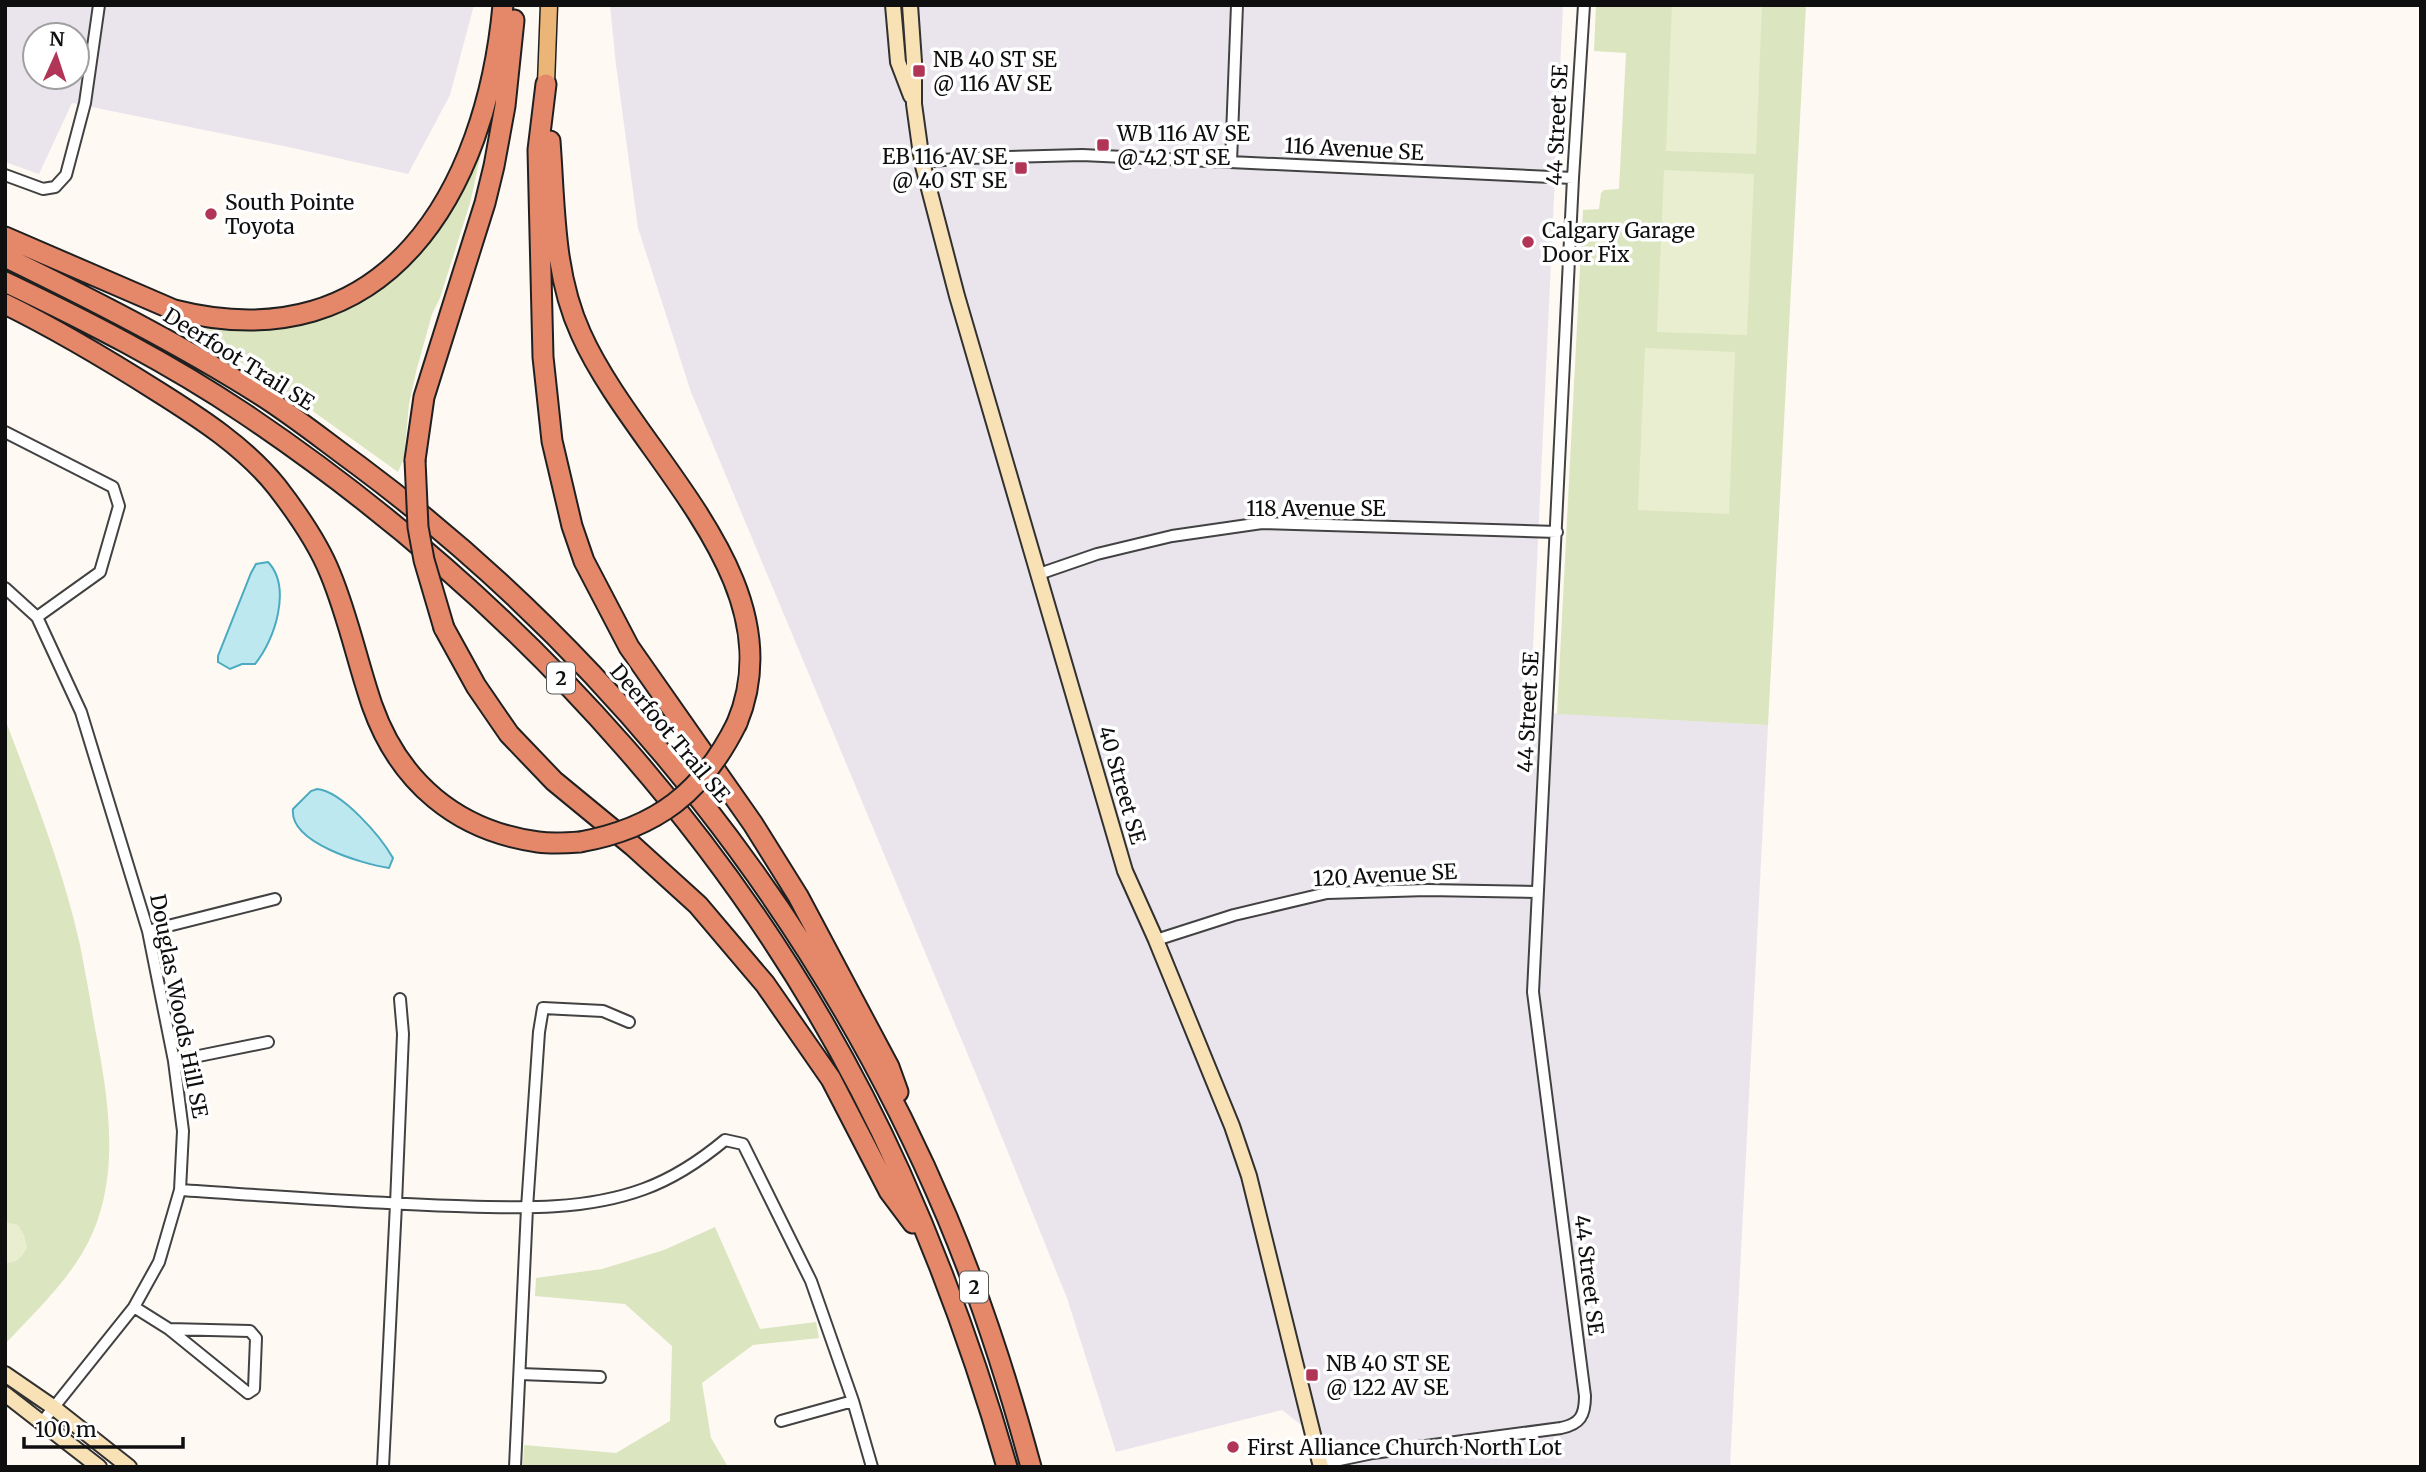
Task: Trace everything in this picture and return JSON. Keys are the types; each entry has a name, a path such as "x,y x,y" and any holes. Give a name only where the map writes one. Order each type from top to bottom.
{"highway":[{"path":"5,237 174,310 194,315 239,320 281,319 342,302 393,268 423,236 452,191 488,91 503,5"},
{"path":"515,5 505,106 498,145 485,203 424,397 415,460 418,527 424,560 444,628 476,686 509,734 554,781 633,846 698,905 765,984 831,1079 889,1191 933,1250"},
{"path":"5,304 83,345 183,407 241,451 275,485 311,538 329,571 380,725 399,760 440,803 457,816 490,832 541,843 580,842 625,831 678,801 692,790 715,763 743,709 747,686 748,628 733,577 713,536 606,381 581,335 568,303 558,262 546,84"},
{"path":"546,84 538,150 543,358 552,441 572,526 584,561 629,647 752,824 798,896 889,1067 925,1168"},
{"name":"Deerfoot Trail SE","path":"5,257 79,293 262,396 432,523 528,610 626,711 730,840 803,946 875,1069 925,1168 976,1292 1015,1408 1031,1467"},
{"name":"Deerfoot Trail SE","path":"5,282 149,356 242,412 369,503 441,563 549,664 678,810 785,961 820,1018 866,1104 899,1170 933,1250 976,1364 1007,1467"},
{"path":"1015,1408 1037,1467"}],"main road":[{"path":"546,84 549,5"}],"street":[{"path":"5,175 43,190 55,187 66,175 85,103 99,5"},
{"name":"40 Street SE","path":"893,5 898,62 914,104"},
{"name":"40 Street SE","path":"909,5 914,62 914,104 922,162 957,296 1125,871 1156,940 1249,1176 1320,1466"},
{"path":"1231,162 1237,5"},
{"name":"44 Street SE","path":"1320,1466 1373,1453 1561,1428 1573,1425 1582,1418 1585,1410 1533,992 1584,5"},
{"name":"116 Avenue SE","path":"922,162 1082,155 1573,178"},
{"path":"5,432 113,487 119,506 100,572 37,617"},
{"name":"118 Avenue SE","path":"1039,574 1097,554 1172,536 1262,523 1557,532"},
{"name":"Douglas Woods Hill SE","path":"5,588 37,617 81,712 148,931 174,1061 183,1131 180,1190 159,1262 134,1307 42,1422"},
{"name":"120 Avenue SE","path":"1156,940 1234,915 1327,893 1426,890 1537,892"},
{"path":"148,931 275,899"},
{"path":"383,1467 403,1034 401,999"},
{"path":"515,1467 527,1208 543,1008 603,1011 629,1022"},
{"path":"174,1061 268,1042"},
{"path":"180,1190 396,1204 527,1208 575,1206 645,1189 698,1163 726,1140 743,1144 811,1281 853,1401 872,1467"},
{"path":"134,1307 169,1329 248,1393 254,1389 257,1338 250,1331 169,1329"},
{"path":"5,1374 53,1407 129,1467"},
{"path":"520,1374 600,1377"},
{"path":"5,1394 99,1467"},
{"path":"781,1421 853,1401"}],"shaded area":[{"path":"5,5 474,5 450,95 408,174 72,103 39,174 5,162"},
{"path":"610,5 1563,5 1530,712 1768,725 1730,1467 1355,1467 1282,1410 1116,1452 1067,1298 691,392 638,228"}],"green space":[{"path":"1596,5 1806,5 1768,725 1557,714 1583,210 1599,209 1601,193 1604,190 1619,189 1626,53 1594,51"},
{"path":"1672,5 1762,5 1756,154 1666,151"},
{"path":"485,136 470,203 440,298 432,314 416,372 409,404 404,458 398,472 265,377 168,319 169,315 224,327 273,327 293,324 363,296"},
{"path":"1664,170 1754,174 1747,335 1657,332"},
{"path":"1645,348 1735,352 1729,514 1638,510"},
{"path":"5,719 56,859 80,945 107,1101 109,1155 102,1207 85,1248 54,1292 5,1344"},
{"path":"5,1222 18,1225 27,1248 18,1259 5,1263"},
{"path":"715,1227 760,1329 816,1322 819,1338 753,1345 702,1383 711,1438 728,1467 523,1467 524,1445 616,1453 670,1421 672,1346 625,1304 535,1296 536,1278 602,1269 664,1250"}],"water":[{"path":"268,562 279,585 280,599 274,628 255,664 242,664 230,669 218,662 218,656 251,573 256,564"},
{"path":"317,789 338,798 360,816 393,858 389,868 346,857 315,842 303,832 295,821 293,809 311,791"}],"place":[{"name":"NB 40 ST SE @ 116 AV SE","path":"919,71"},
{"name":"WB 116 AV SE @ 42 ST SE","path":"1103,145"},
{"name":"EB 116 AV SE @ 40 ST SE","path":"1021,168"},
{"name":"South Pointe Toyota","path":"211,214"},
{"name":"Calgary Garage Door Fix","path":"1528,242"},
{"name":"NB 40 ST SE @ 122 AV SE","path":"1312,1375"},
{"name":"First Alliance Church North Lot","path":"1233,1447"}]}
